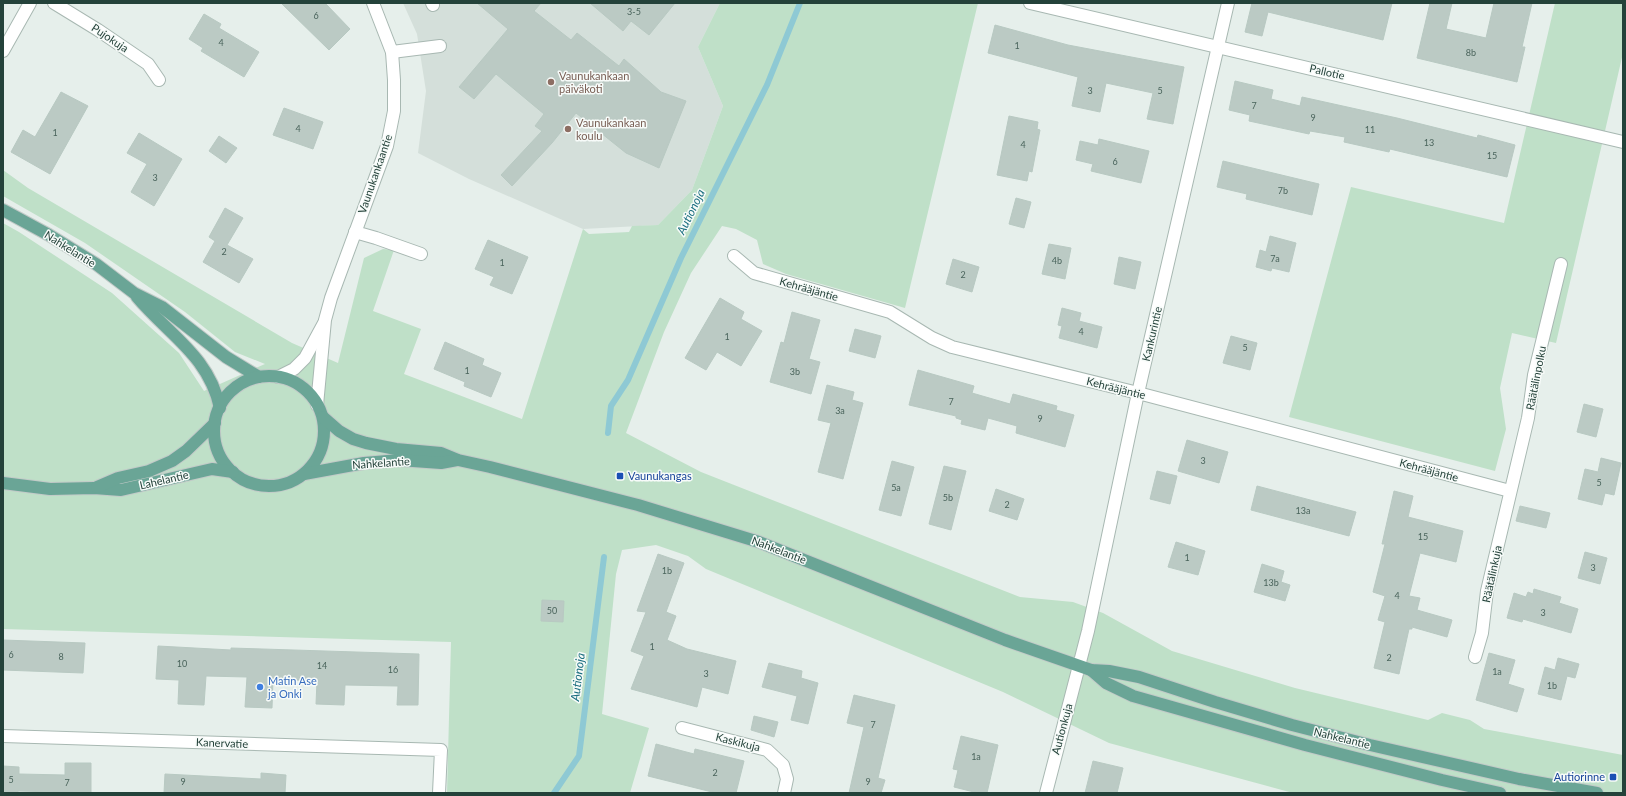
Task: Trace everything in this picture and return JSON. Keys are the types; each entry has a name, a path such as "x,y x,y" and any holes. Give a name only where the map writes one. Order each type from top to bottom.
{"main road":[{"name":"Nahkelantie","path":"3,210 49,235 96,264 134,293 162,307 226,357 259,377"},
{"name":"Nahkelantie","path":"134,293 152,315 193,354 205,369 217,395 220,408"},
{"path":"259,377 278,377 296,384 305,390 317,405 323,417 323,444 315,463 304,474 295,480 279,485 263,486 247,481 233,472 220,455 215,434 215,423 220,408 232,391 259,377"},
{"name":"Nahkelantie","path":"323,417 339,431 353,439 366,443 396,449 441,453 458,460 638,505 760,542 1005,640 1085,668 1140,677 1215,702 1292,725 1370,745 1519,779 1597,793"},
{"name":"Lahelantie","path":"94,488 118,478 149,471 172,461 190,447 215,423"},
{"name":"Nahkelantie","path":"304,474 364,463 399,460 441,463 458,460"},
{"name":"Lahelantie","path":"3,483 50,489 94,488 121,490 212,469 233,472"},
{"name":"Nahkelantie","path":"1085,668 1106,683 1133,696 1305,745 1442,780 1500,793"}],"street":[{"path":"3,51 30,3"},
{"name":"Pujokuja","path":"54,3 98,30 148,64 159,80"},
{"name":"Vaunukankaantie","path":"278,377 294,369 305,358 325,320 331,298 387,146 394,110 392,52 373,3"},
{"name":"Pallotie","path":"1030,3 1623,142"},
{"name":"Kankurintie","path":"1085,668 1088,631 1138,393 1228,3"},
{"path":"392,52 440,46"},
{"path":"355,232 421,254"},
{"name":"Kehrääjäntie","path":"734,256 754,273 890,312 932,338 952,347 1138,393 1510,491"},
{"name":"Räätälinpolku","path":"1510,491 1528,418 1534,375 1561,264"},
{"name":"Vaunukankaantie","path":"317,405 324,346 325,320"},
{"name":"Räätälinkuja","path":"1475,657 1482,633 1487,591 1510,491"},
{"name":"Autionkuja","path":"1046,793 1085,668"},
{"name":"Kaskikuja","path":"682,728 767,750 783,765 787,779 784,793"},
{"name":"Kanervatie","path":"3,736 441,750 439,793"}],"shaded area":[{"name":"Vaunukankaan koulu","path":"403,3 720,3 698,47 723,106 692,190 658,225 583,229 469,179 418,153 426,91 417,34"}],"green space":[{"path":"720,3 978,3 905,308 786,274 763,264 757,240 736,229 722,226 691,273 664,332 626,433 701,472 1020,597 1073,602 1103,613 1172,651 1295,688 1428,720 1442,713 1470,720 1484,729 1623,755 1623,793 1293,793 1109,743 1003,692 706,569 688,556 656,545 622,550 616,574 602,714 649,728 630,793 447,793 451,642 3,629 3,223 112,293 179,353 204,391 265,364 235,352 185,312 85,243 3,196 3,170 28,188 292,343 338,363 364,258 383,249 394,250 373,311 421,329 404,374 522,419 583,229 589,234 629,232 632,226 658,225 692,190 723,106 698,47"},
{"path":"1555,3 1623,3 1623,53 1556,343 1512,333 1500,388 1506,429 1495,471 1289,417 1351,187 1504,223"}],"building":[{"path":"281,3 325,3 350,29 329,50"},
{"path":"477,3 541,3 534,11 571,40 577,33 619,66 624,59 661,92 686,101 659,168 626,153 576,113 552,143 512,186 501,175 542,131 535,126 544,114 496,74 474,99 459,87 508,29"},
{"path":"590,3 675,3 649,35 631,21 623,31"},
{"path":"1252,3 1392,3 1383,40 1268,12 1262,36 1245,32"},
{"path":"1430,3 1452,3 1446,29 1486,38 1494,3 1532,3 1522,47 1525,47 1517,82 1417,58"},
{"path":"204,14 221,24 219,28 259,52 244,77 201,51 203,48 189,39"},
{"path":"995,25 1068,45 1184,67 1173,124 1147,119 1153,93 1106,83 1100,112 1072,106 1078,77 988,53"},
{"path":"1235,81 1273,90 1271,99 1300,106 1302,97 1397,118 1477,138 1478,135 1515,145 1507,177 1390,149 1389,152 1344,142 1345,137 1310,131 1309,134 1249,121 1250,115 1229,110"},
{"path":"61,92 88,106 50,174 11,152 23,130 35,137"},
{"path":"284,108 323,122 313,149 273,135"},
{"path":"1009,116 1038,122 1037,129 1040,130 1032,172 1029,171 1027,181 997,175"},
{"path":"139,133 182,159 154,206 131,192 147,164 127,153"},
{"path":"219,136 237,148 226,163 209,151"},
{"path":"1099,139 1149,151 1141,183 1091,171 1093,164 1076,160 1080,141 1098,145"},
{"path":"1223,161 1319,184 1312,215 1246,199 1247,194 1217,187"},
{"path":"1016,198 1031,202 1024,228 1009,224"},
{"path":"225,208 243,218 227,245 253,259 239,283 203,262 215,241 209,237"},
{"path":"1270,236 1296,243 1289,272 1272,268 1271,271 1256,267 1260,250 1266,252"},
{"path":"488,240 528,257 512,294 490,285 494,277 475,269"},
{"path":"1049,244 1071,248 1065,279 1042,274"},
{"path":"1119,257 1141,262 1135,289 1114,284"},
{"path":"953,259 979,267 972,292 946,284"},
{"path":"720,298 744,312 741,319 762,331 741,366 717,352 706,370 685,358"},
{"path":"1062,308 1081,313 1079,321 1102,327 1097,348 1059,338 1062,326 1058,325"},
{"path":"792,312 820,320 809,359 820,362 811,394 770,382 781,342 784,343"},
{"path":"855,329 881,336 875,358 849,351"},
{"path":"1231,336 1257,343 1250,370 1223,363"},
{"path":"445,342 484,359 482,365 501,373 491,397 464,386 465,382 434,369"},
{"path":"918,370 974,386 972,393 1010,404 1013,394 1057,406 1056,410 1074,415 1065,447 1016,433 1017,426 988,418 985,430 961,424 962,420 956,418 956,416 909,405"},
{"path":"827,385 854,392 852,400 863,403 843,479 818,472 831,423 818,420"},
{"path":"1584,404 1603,409 1596,437 1577,432"},
{"path":"1187,440 1228,452 1219,483 1178,471"},
{"path":"1601,458 1621,463 1614,495 1605,493 1602,505 1578,499 1585,469 1598,472"},
{"path":"892,461 914,467 901,516 879,510"},
{"path":"944,466 966,471 951,530 929,524"},
{"path":"1157,471 1177,476 1170,504 1150,499"},
{"path":"1257,486 1356,512 1349,536 1251,510"},
{"path":"996,489 1024,499 1017,520 989,511"},
{"path":"1394,491 1413,496 1408,517 1463,531 1456,562 1420,553 1409,596 1420,598 1417,610 1452,620 1447,637 1412,627 1412,629 1409,629 1399,674 1374,668 1385,622 1378,620 1385,596 1373,592 1385,544 1382,544"},
{"path":"1520,506 1550,513 1546,528 1516,521"},
{"path":"1176,542 1205,551 1198,575 1168,567"},
{"path":"1585,552 1607,558 1600,584 1578,578"},
{"path":"658,554 684,563 666,612 676,616 667,640 687,649 736,661 728,694 702,687 697,707 631,689 644,656 631,651 646,612 637,611"},
{"path":"1262,564 1284,571 1281,582 1290,585 1285,601 1254,592"},
{"path":"1534,589 1561,597 1559,603 1578,609 1571,633 1523,619 1522,622 1507,618 1514,593 1526,597 1528,592 1533,594"},
{"path":"542,600 564,601 563,622 541,621"},
{"path":"3,640 85,643 83,673 3,670"},
{"path":"158,646 231,650 231,648 419,654 418,705 397,705 398,686 345,685 344,705 316,704 317,681 273,679 272,708 245,707 247,677 206,676 204,705 178,704 179,680 156,679"},
{"path":"1489,653 1515,660 1508,684 1524,689 1517,712 1476,700"},
{"path":"1558,658 1579,664 1575,678 1567,676 1561,700 1538,694 1545,667 1555,670"},
{"path":"769,663 802,671 801,678 818,683 808,724 791,720 797,696 762,687"},
{"path":"854,695 895,705 878,778 885,780 881,793 849,793 864,727 847,723"},
{"path":"754,716 778,722 774,737 751,730"},
{"path":"961,736 998,745 987,793 978,793 954,787 958,770 953,769"},
{"path":"656,744 694,754 695,749 744,761 736,793 716,793 648,776"},
{"path":"1093,761 1123,768 1117,793 1085,793"},
{"path":"65,763 91,763 91,793 18,791 18,793 3,793 3,766 19,767 19,774 65,775"},
{"path":"261,773 286,775 285,793 164,793 165,774 261,779"}],"waterway":[{"name":"Autionoja","path":"608,433 611,406 628,380 681,258 767,85 800,3"},
{"name":"Autionoja","path":"554,793 579,756 604,557"}],"place":[{"name":"Vaunukankaan päiväkoti","path":"551,82"},
{"name":"Vaunukankaan koulu","path":"568,129"},
{"name":"Vaunukangas","path":"620,476"},
{"name":"Matin Ase ja Onki","path":"260,687"},
{"name":"Autiorinne","path":"1613,777"}]}
